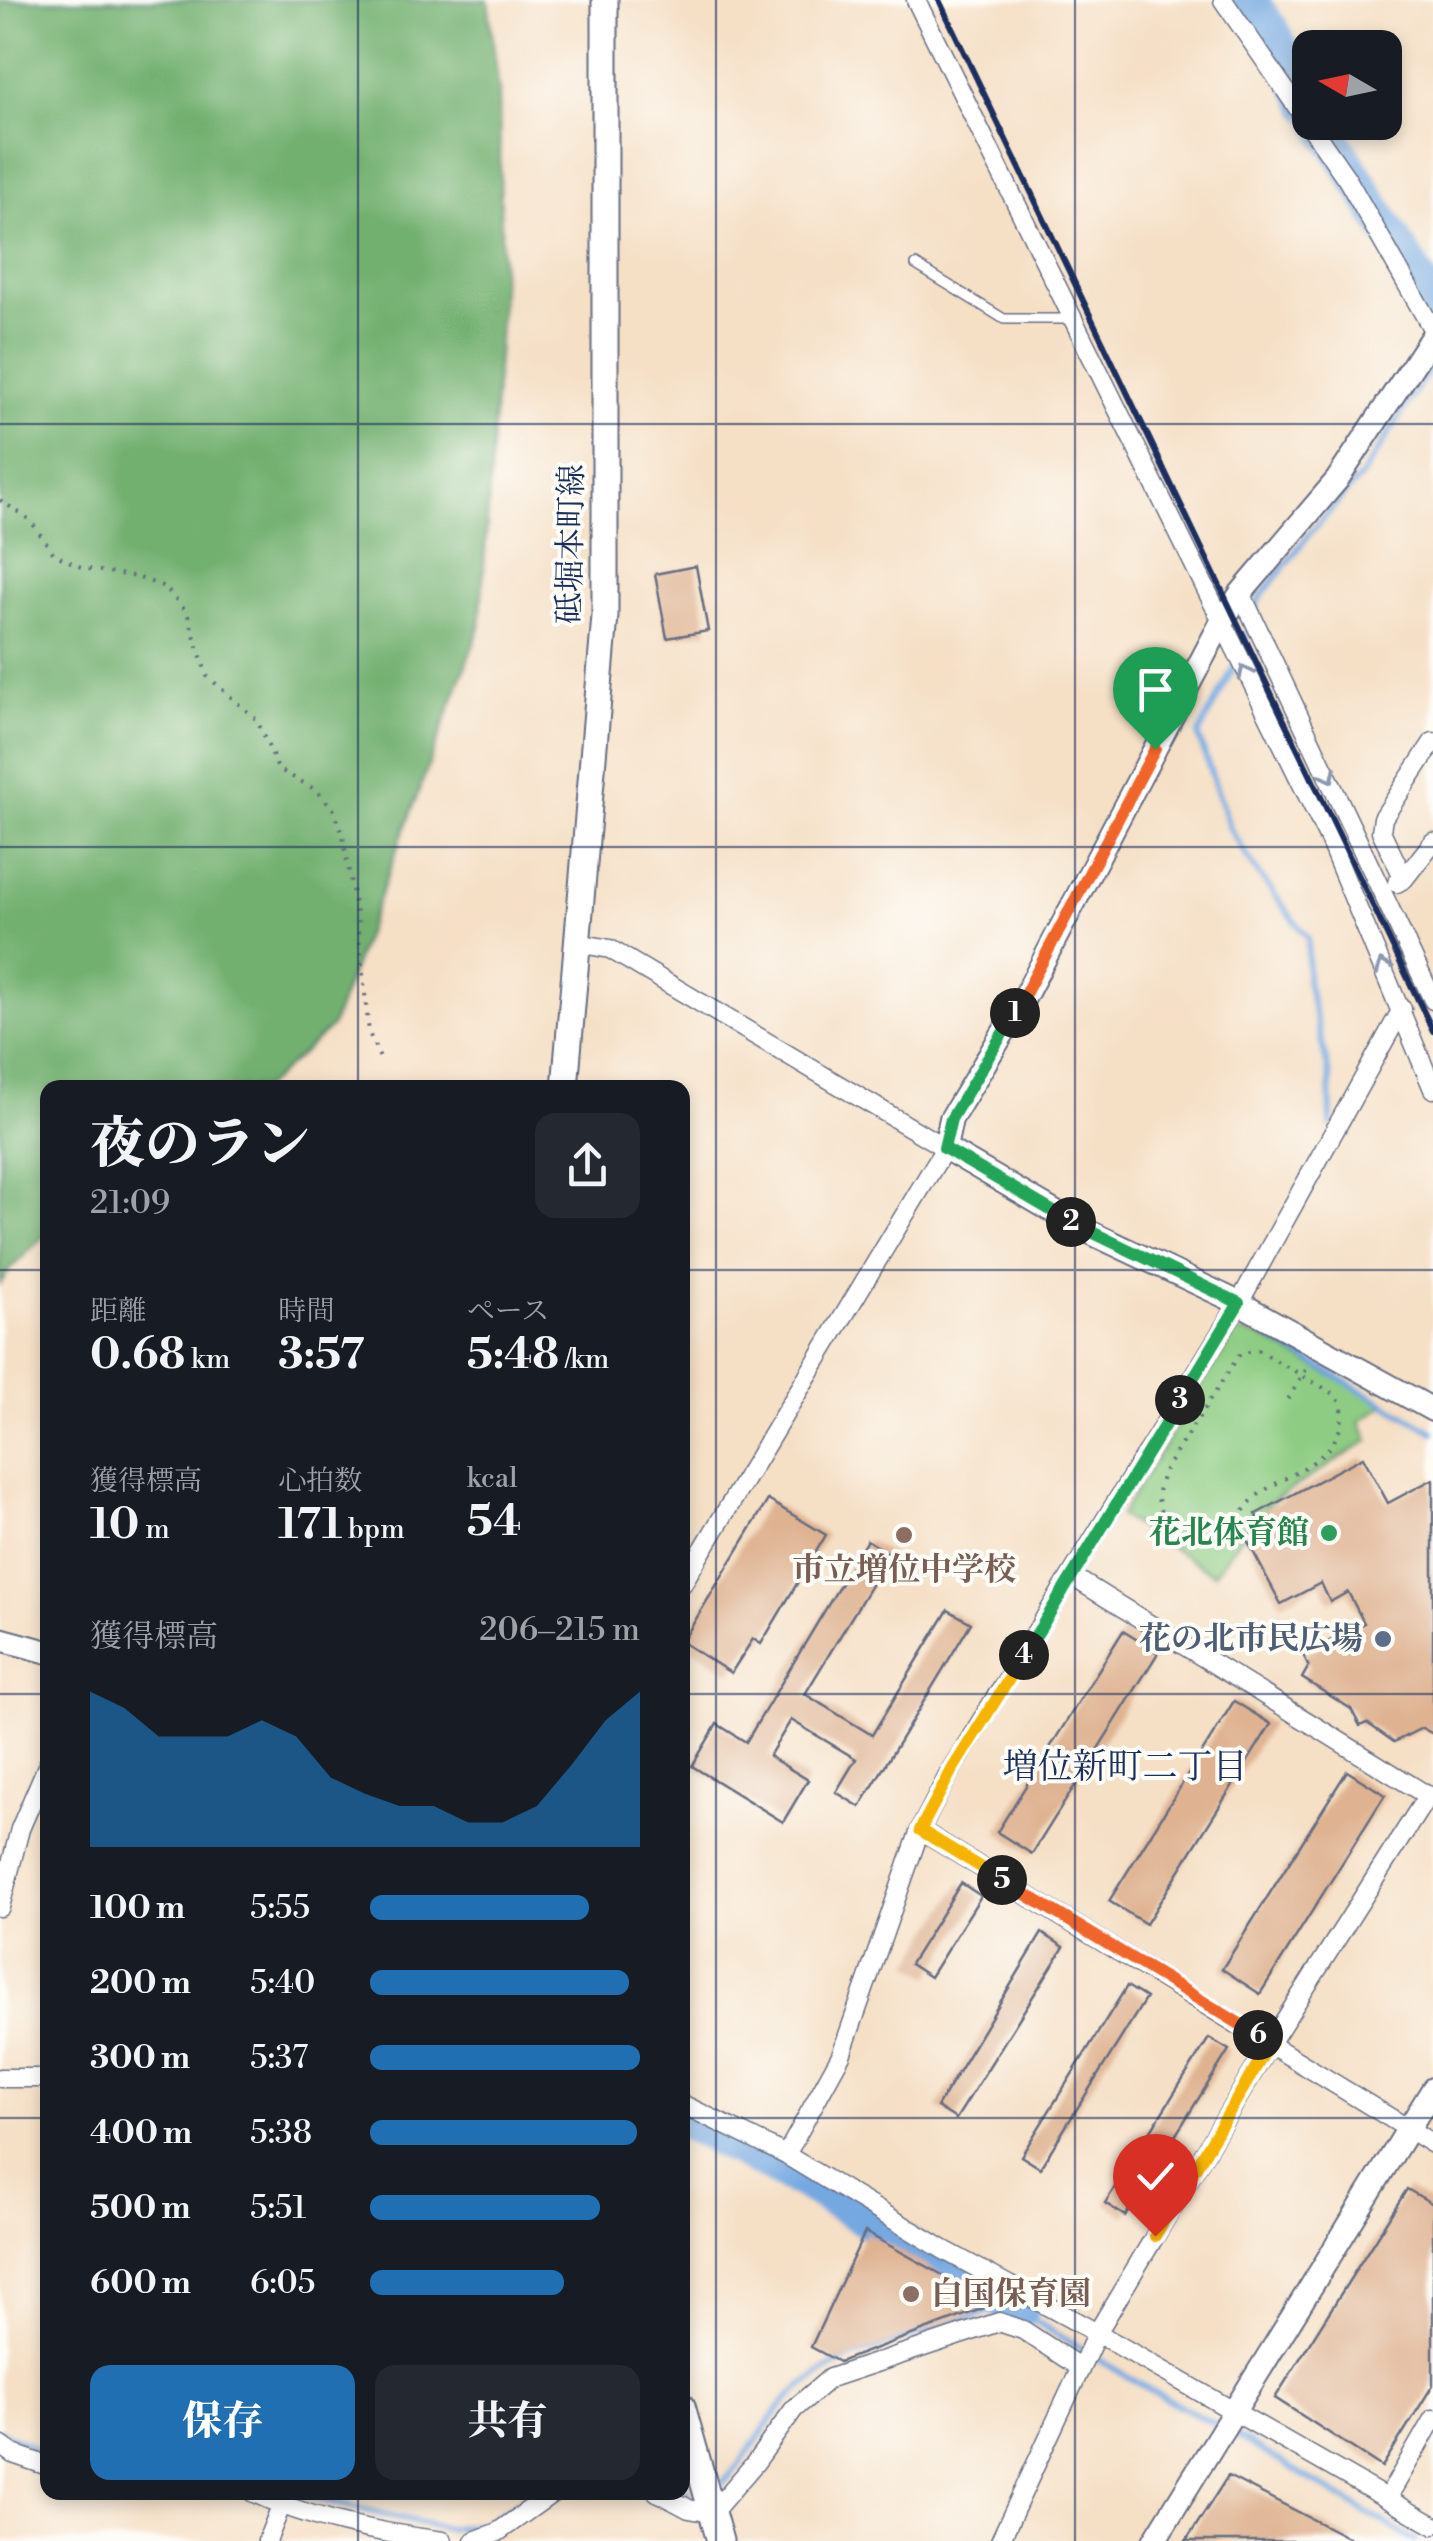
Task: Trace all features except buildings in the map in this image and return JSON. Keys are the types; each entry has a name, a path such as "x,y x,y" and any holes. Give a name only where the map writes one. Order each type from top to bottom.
{"main road":[{"name":"砥堀本町線","path":"565,1080 604,616 605,0"},
{"path":"690,2435 720,2541"}],"street":[{"path":"916,0 1328,837 1433,1088"},
{"path":"690,1571 944,1148 951,1119 1023,1000 1221,623 1241,593 1337,480 1433,332 1347,179 1222,0"},
{"path":"1241,593 1433,1000"},
{"path":"1404,880 1381,831 1383,818 1433,742"},
{"path":"1383,891 1404,880 1433,842"},
{"path":"578,943 610,949 1087,1231 1239,1303 1433,1410"},
{"path":"786,2155 840,2055 920,1830 952,1770 1239,1303 1402,1009"},
{"path":"1000,2541 1097,2334 1271,2042 1430,1797 1073,1577"},
{"path":"0,1639 40,1650"},
{"path":"0,1907 20,1829 40,1783"},
{"path":"920,1830 1433,2144"},
{"path":"0,2078 40,2078"},
{"path":"1154,2541 1433,2089"},
{"path":"690,2108 786,2155 944,2250 1433,2525"},
{"path":"672,2500 689,2509 712,2513 756,2463 794,2409 830,2378 857,2367 999,2322 1023,2330 1079,2367"},
{"path":"1388,2497 1433,2420"},
{"path":"0,2445 40,2463"},
{"path":"269,2500 394,2535 443,2541"},
{"path":"474,2541 498,2532 543,2500"},
{"path":"268,2541 281,2506"}],"lane":[{"path":"916,265 1004,319 1072,318"}],"path":[{"path":"0,500 30,520 54,554 83,568 138,576 165,587 187,612 207,676 257,720 278,769 316,790 333,808 344,838 358,924 368,1033 382,1063"},
{"path":"1258,1350 1302,1375 1334,1394 1342,1405 1340,1429 1332,1446 1312,1464 1257,1496 1222,1534 1209,1538 1179,1532 1164,1518 1159,1506 1158,1491 1164,1471 1240,1354 1258,1350"},
{"path":"1288,1399 1312,1361"}],"green space":[{"path":"0,0 488,0 499,91 502,294 480,627 331,1027 273,1080 40,1080 40,1240 0,1284"},
{"path":"1235,1332 1259,1336 1385,1405 1360,1421 1369,1440 1271,1502 1214,1574 1120,1516"}],"waterway":[{"path":"1249,0 1272,30 1292,69"},
{"path":"1333,140 1433,303"},
{"path":"1433,303 1433,308"},
{"path":"1255,611 1259,599 1310,533 1362,475 1427,374 1432,352"},
{"path":"1241,649 1251,623"},
{"path":"1237,661 1198,735 1230,829 1257,872 1308,938 1307,981 1330,1078 1331,1125"},
{"path":"1248,1315 1250,1326 1433,1432"},
{"path":"690,2124 807,2185 1020,2312"},
{"path":"723,2483 782,2405 821,2373 847,2358 996,2309 1020,2312 1150,2390 1219,2426"},
{"path":"0,2432 40,2450"},
{"path":"1230,2432 1415,2541"},
{"path":"323,2500 447,2529 482,2524 522,2500"}],"railway":[{"path":"939,0 1433,1031"}],"place":[{"name":"花北体育館","path":"1329,1533"},
{"name":"市立増位中学校","path":"904,1535"},
{"name":"花の北市民広場","path":"1383,1639"},
{"name":"白国保育園","path":"911,2294"}],"district":[{"name":"増位新町二丁目","path":"1125,1767"}],"route":[{"path":"1155,749 1023,1000 951,1119 944,1148 1087,1231 1239,1303 952,1770 920,1830 1271,2042 1155,2236"}]}
